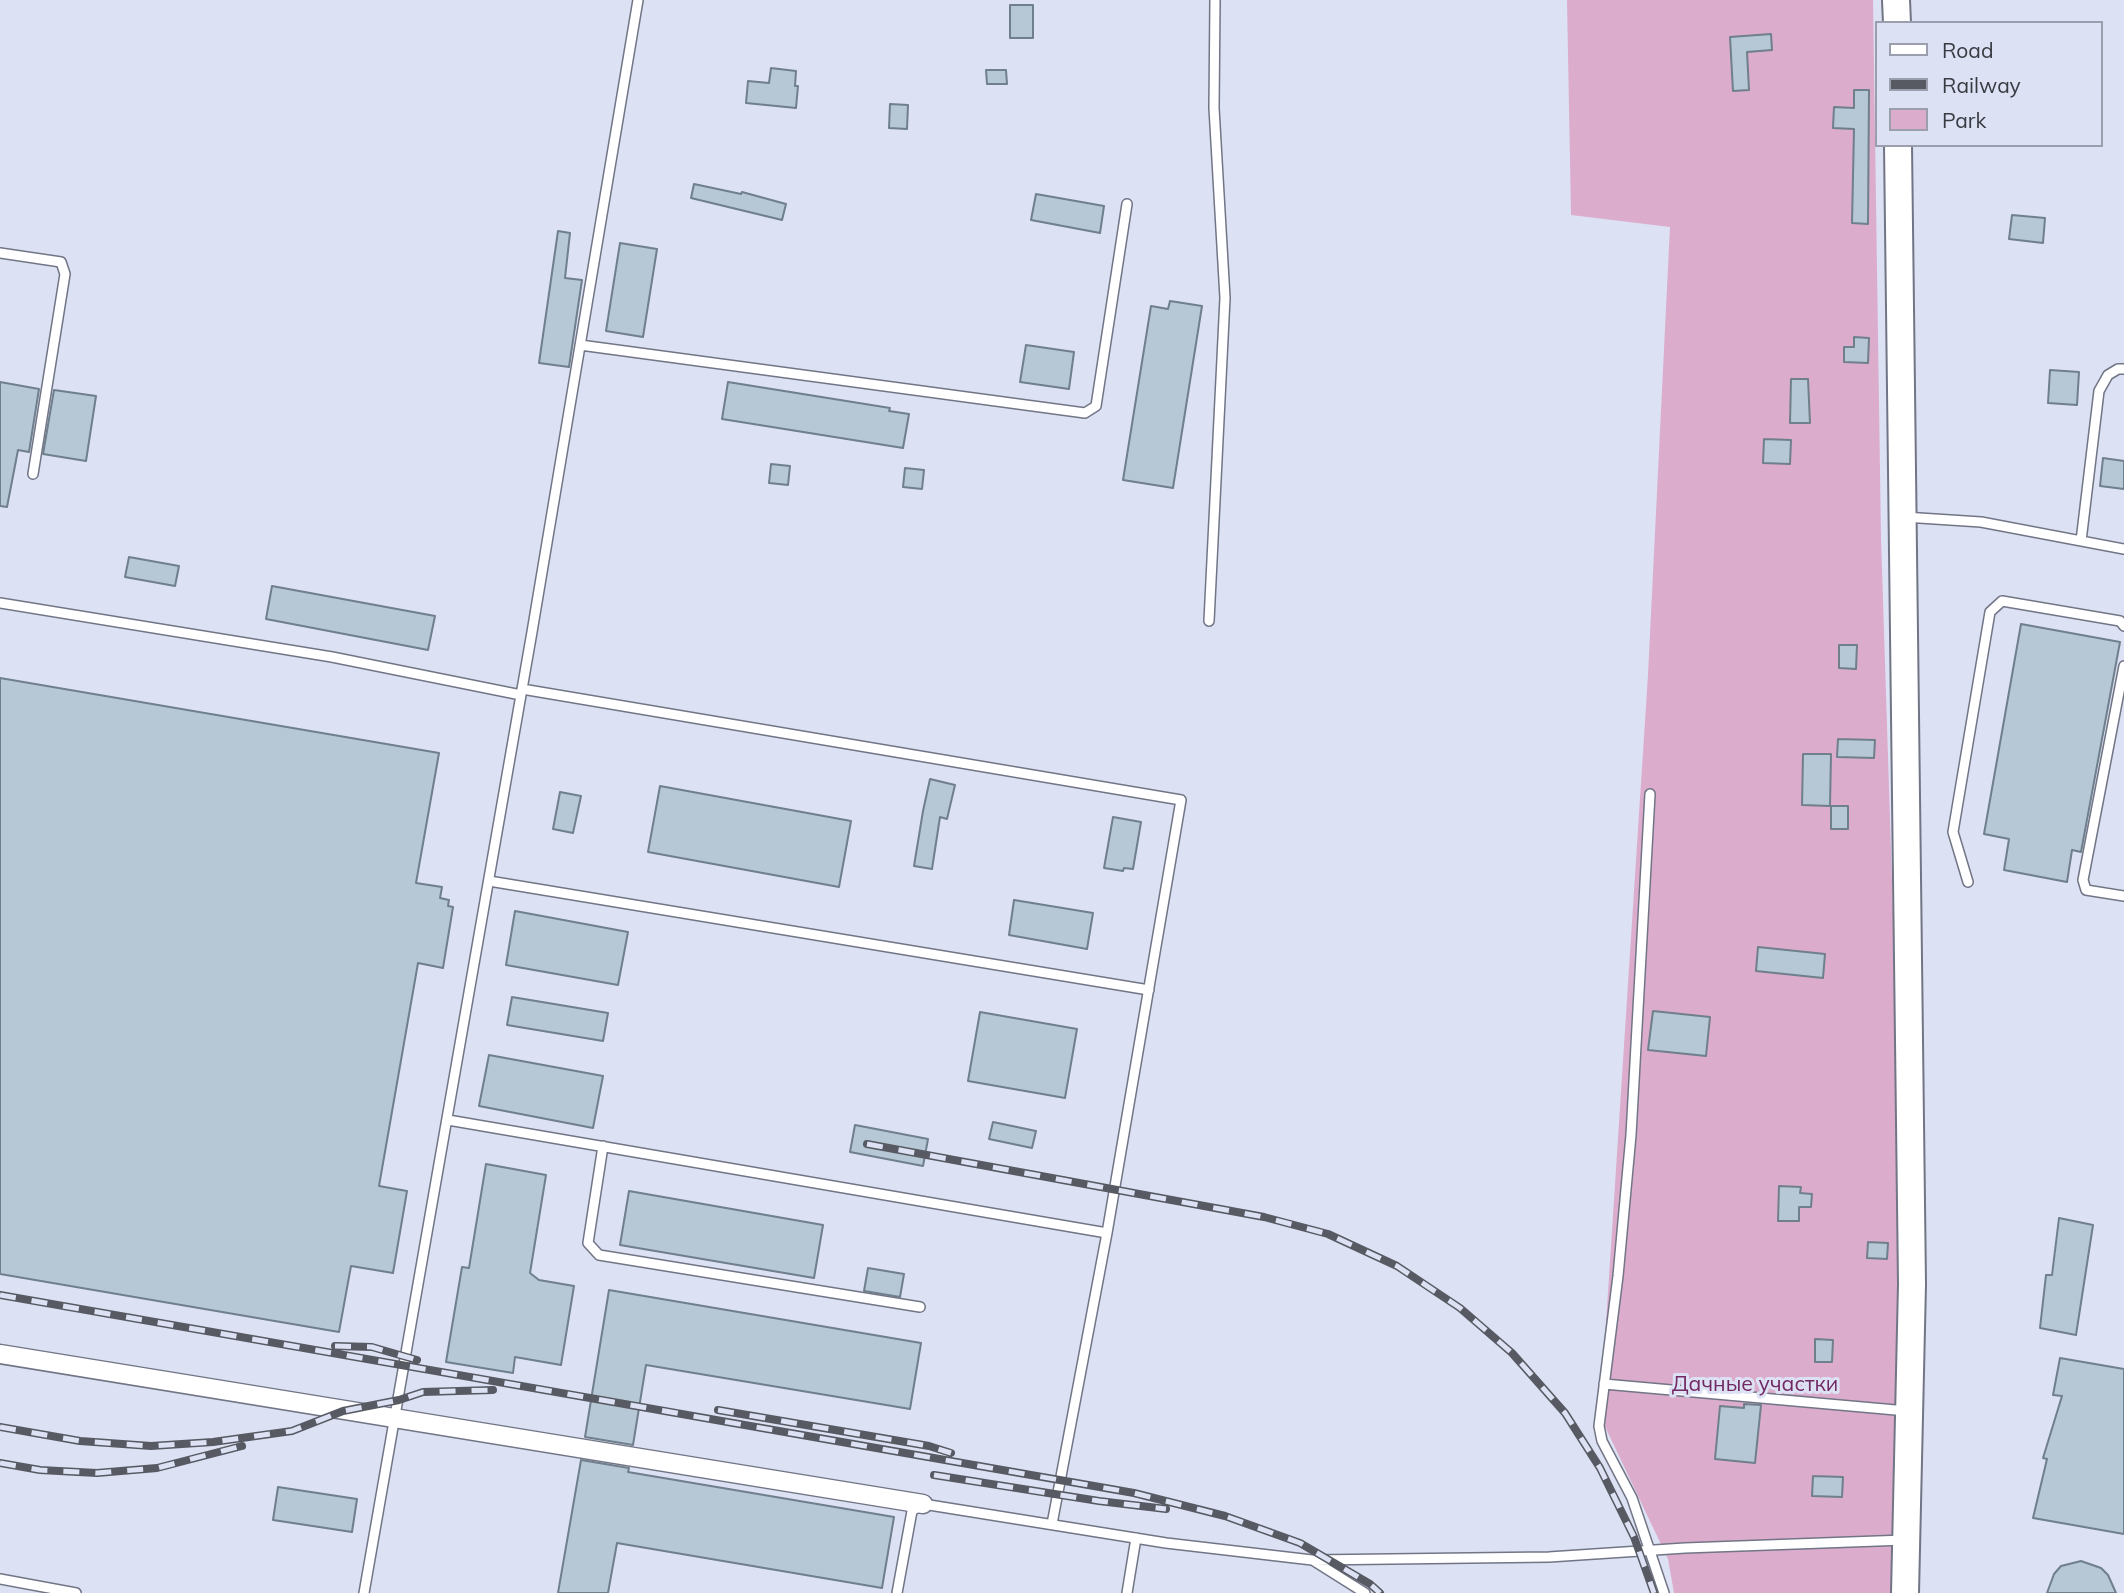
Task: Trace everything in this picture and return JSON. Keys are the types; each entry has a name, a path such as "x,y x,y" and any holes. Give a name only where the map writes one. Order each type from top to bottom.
{"main road":[{"path":"1896,0 1897,21"},
{"path":"1898,147 1912,1284 1905,1593"}],"street":[{"path":"0,1354 923,1504"}],"lane":[{"path":"364,1593 448,1120 638,0"},
{"path":"1209,621 1225,298 1214,108 1214,0"},
{"path":"580,345 1086,413 1096,407 1127,204"},
{"path":"0,253 61,262 65,274 33,474"},
{"path":"2081,541 2099,391 2108,375 2124,369"},
{"path":"1903,517 1981,522 2124,549"},
{"path":"1968,882 1953,832 1990,612 2003,601 2120,621 2124,626"},
{"path":"0,603 1181,800 1107,1233 1052,1524"},
{"path":"2124,666 2083,880 2087,890 2124,896"},
{"path":"1650,794 1630,1135 1618,1276 1599,1426 1602,1441 1632,1498 1664,1593"},
{"path":"489,881 1149,990"},
{"path":"448,1120 1107,1233"},
{"path":"603,1146 588,1243 599,1255 920,1307"},
{"path":"1604,1384 1909,1412"},
{"path":"897,1593 912,1511 923,1504 1136,1538 1312,1560 1549,1557 1651,1550 1906,1540"},
{"path":"1127,1593 1136,1538"},
{"path":"1312,1560 1365,1593"},
{"path":"0,1580 76,1593"}],"green space":[{"name":"Дачные участки","path":"1567,0 1873,0 1881,538 1911,1476 1905,1593 1674,1593 1668,1559 1600,1416 1648,675 1670,227 1571,215"}],"building":[{"path":"1010,5 1033,5 1033,38 1010,38"},
{"path":"1771,34 1772,50 1747,52 1749,90 1733,91 1730,37"},
{"path":"771,68 796,71 796,108 746,103 748,81 769,83"},
{"path":"986,70 1006,70 1007,84 987,84"},
{"path":"1854,90 1869,90 1868,224 1852,223 1854,129 1833,128 1834,107 1854,108"},
{"path":"890,104 908,105 907,129 889,128"},
{"path":"694,184 741,194 742,192 786,204 782,220 691,198"},
{"path":"1036,194 1104,206 1100,233 1031,220"},
{"path":"2012,215 2045,218 2043,243 2009,239"},
{"path":"558,231 570,233 565,278 582,280 569,367 539,363"},
{"path":"620,243 657,249 643,337 606,331"},
{"path":"1170,301 1202,306 1173,488 1123,480 1151,306 1168,309"},
{"path":"1854,337 1869,338 1868,363 1844,362 1844,347 1854,347"},
{"path":"1026,345 1074,352 1069,389 1020,382"},
{"path":"2050,370 2079,372 2077,405 2048,403"},
{"path":"1791,379 1808,379 1810,423 1790,423"},
{"path":"0,382 39,389 29,452 18,450 7,507 0,506"},
{"path":"728,382 890,408 889,411 909,414 903,448 722,419"},
{"path":"54,390 96,396 86,461 43,454"},
{"path":"1764,439 1791,440 1790,464 1763,463"},
{"path":"2103,458 2124,461 2124,489 2100,486"},
{"path":"771,464 790,466 788,485 769,483"},
{"path":"905,468 924,470 922,489 903,487"},
{"path":"129,557 179,566 175,586 125,577"},
{"path":"272,586 435,616 428,650 266,619"},
{"path":"2021,624 2120,642 2081,852 2072,850 2067,882 2004,870 2009,839 1984,834"},
{"path":"1839,645 1857,645 1856,669 1839,668"},
{"path":"0,678 439,753 416,883 442,887 440,898 449,900 448,906 453,907 443,968 418,963 379,1186 407,1191 393,1273 351,1266 339,1332 0,1274"},
{"path":"1838,739 1875,740 1874,758 1837,757"},
{"path":"1803,754 1831,754 1830,806 1802,805"},
{"path":"930,779 955,785 947,819 940,817 932,869 914,866"},
{"path":"660,786 851,821 839,887 648,852"},
{"path":"560,792 581,796 573,833 553,829"},
{"path":"1831,806 1848,806 1848,829 1831,829"},
{"path":"1113,817 1141,822 1133,869 1124,868 1123,871 1104,868"},
{"path":"1014,900 1093,913 1087,949 1009,935"},
{"path":"515,911 628,932 618,985 506,965"},
{"path":"1758,947 1825,954 1823,978 1756,971"},
{"path":"512,997 608,1013 603,1041 507,1025"},
{"path":"1653,1011 1710,1017 1706,1056 1648,1050"},
{"path":"980,1012 1077,1029 1065,1098 968,1081"},
{"path":"489,1055 603,1076 593,1128 479,1106"},
{"path":"993,1122 1036,1131 1032,1148 989,1139"},
{"path":"855,1125 928,1139 923,1166 850,1152"},
{"path":"486,1164 546,1175 530,1273 539,1280 574,1286 561,1365 515,1357 513,1373 446,1362 462,1267 469,1268"},
{"path":"1779,1186 1801,1187 1800,1193 1812,1194 1811,1207 1799,1207 1799,1221 1778,1221"},
{"path":"629,1191 823,1225 814,1278 620,1245"},
{"path":"2059,1218 2093,1225 2076,1335 2040,1328 2046,1275 2052,1275"},
{"path":"1868,1242 1888,1243 1887,1259 1867,1258"},
{"path":"868,1268 904,1274 900,1297 864,1291"},
{"path":"609,1290 921,1343 910,1409 646,1365 633,1445 585,1437"},
{"path":"1815,1339 1833,1340 1832,1362 1815,1362"},
{"path":"2060,1358 2124,1369 2124,1534 2033,1518 2047,1459 2043,1458 2062,1396 2053,1395"},
{"path":"1744,1404 1761,1405 1755,1463 1715,1459 1720,1406 1744,1408"},
{"path":"581,1460 629,1468 628,1472 894,1517 882,1588 617,1543 608,1593 558,1593"},
{"path":"1813,1476 1843,1477 1842,1497 1812,1496"},
{"path":"278,1487 357,1499 352,1532 273,1520"},
{"path":"2081,1561 2101,1568 2108,1575 2116,1593 2047,1593 2054,1574 2061,1566"}],"railway":[{"path":"867,1144 1264,1217 1328,1234 1397,1266 1460,1308 1512,1353 1565,1413 1600,1468 1634,1537 1654,1593"},
{"path":"0,1295 1134,1493 1225,1516 1300,1543 1370,1584 1380,1593"},
{"path":"335,1346 372,1347 417,1360"},
{"path":"0,1427 80,1441 151,1446 213,1442 292,1431 343,1411 399,1400 423,1392 493,1390"},
{"path":"718,1410 929,1446 951,1453"},
{"path":"0,1463 40,1470 97,1473 157,1468 242,1446"},
{"path":"934,1475 1166,1509"}]}
